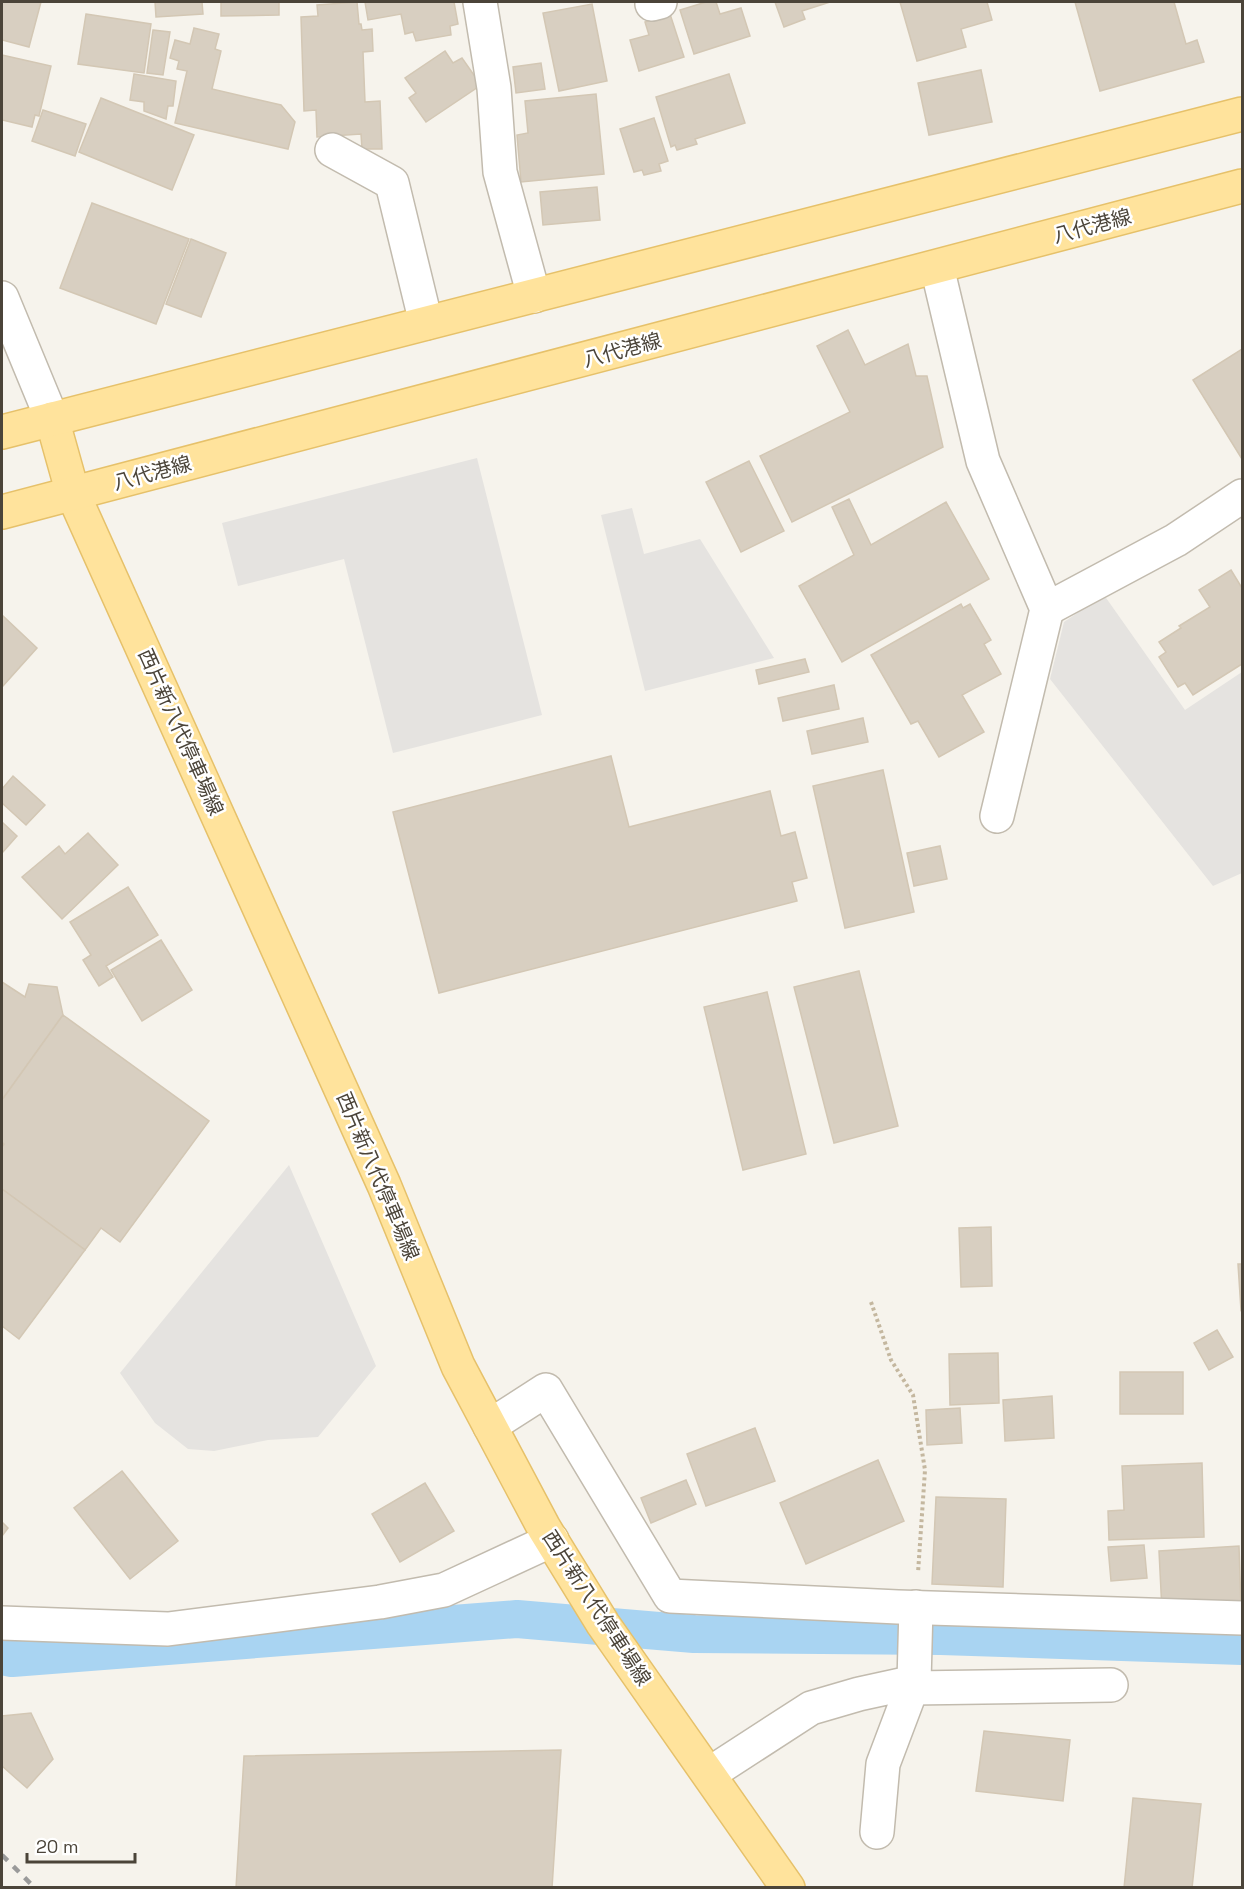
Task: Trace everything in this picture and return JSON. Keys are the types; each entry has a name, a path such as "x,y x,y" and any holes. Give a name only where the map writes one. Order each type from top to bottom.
{"main road":[{"path":"2,432 1242,114"},
{"name":"八代港線","path":"2,512 1242,186"},
{"name":"西片新八代停車場線","path":"52,419 73,494 384,1185 458,1366 552,1540 603,1624 788,1887"}],"street":[{"path":"480,2 494,88 500,172 534,296"},
{"path":"332,150 392,183 426,323"},
{"path":"937,267 983,461 1047,609 997,816"},
{"path":"2,298 52,419"},
{"path":"1047,609 1176,540 1242,496"},
{"path":"489,1426 546,1390 670,1596 916,1609 1242,1618"},
{"path":"2,1623 168,1629 380,1602 444,1590 552,1540"},
{"path":"877,1832 883,1764 914,1683 916,1609"},
{"path":"709,1774 810,1708 859,1694 914,1683 1111,1685"}],"path":[{"path":"872,1302 891,1360 913,1395 925,1470 916,1609"}],"shaded area":[{"path":"477,458 542,715 393,753 344,559 238,586 222,523"},
{"path":"632,508 644,554 700,539 774,658 645,691 601,515"},
{"path":"1104,595 1185,710 1242,672 1242,873 1213,886 1050,679 1064,622"},
{"path":"289,1165 376,1366 318,1437 268,1440 214,1451 188,1449 155,1423 120,1373"}],"building":[{"path":"2,2 41,2 29,47 2,40"},
{"path":"155,2 202,2 203,14 156,17"},
{"path":"221,2 279,2 279,15 221,16"},
{"path":"357,2 359,24 362,30 372,29 373,51 363,52 365,102 380,101 382,149 362,149 361,134 317,137 316,110 304,111 301,17 318,16 317,5"},
{"path":"365,2 454,2 458,24 450,26 451,35 416,41 413,32 405,34 401,14 368,20"},
{"path":"706,2 716,2 720,14 741,8 750,36 694,54 680,10"},
{"path":"775,2 830,2 802,11 805,19 784,27"},
{"path":"900,2 987,2 992,20 961,29 966,47 917,61"},
{"path":"1075,2 1174,2 1186,44 1197,40 1204,62 1100,91"},
{"path":"592,4 607,81 559,91 543,13"},
{"path":"86,14 151,24 144,73 78,64"},
{"path":"670,14 684,57 639,71 630,40 649,35 645,22"},
{"path":"194,28 219,34 215,49 221,51 212,89 281,105 295,122 288,149 175,123 187,71 177,69 179,61 170,58 175,40 190,44"},
{"path":"153,30 170,32 163,75 147,73"},
{"path":"445,51 453,63 462,58 481,85 426,122 409,98 416,93 405,78"},
{"path":"2,55 51,66 39,116 35,115 32,127 2,120"},
{"path":"541,63 545,89 516,93 513,67"},
{"path":"981,70 992,122 929,135 918,83"},
{"path":"134,74 176,81 173,106 168,106 166,119 144,111 144,102 130,100"},
{"path":"729,74 745,123 695,139 697,144 677,150 675,145 671,147 656,97"},
{"path":"596,94 604,174 521,182 517,135 528,133 525,101"},
{"path":"101,98 194,135 172,190 79,152"},
{"path":"43,110 86,124 75,156 32,141"},
{"path":"654,118 668,161 659,164 661,171 644,175 642,170 634,172 620,129"},
{"path":"597,187 600,220 543,225 540,192"},
{"path":"92,203 189,239 156,324 60,288"},
{"path":"191,239 226,253 201,317 166,304"},
{"path":"848,330 865,365 908,344 916,376 927,376 943,447 792,522 760,456 850,412 817,346"},
{"path":"1242,349 1242,459 1193,380"},
{"path":"749,461 784,531 741,552 706,482"},
{"path":"849,499 871,545 946,502 989,579 842,662 799,586 854,555 832,507"},
{"path":"1231,570 1242,588 1242,664 1193,695 1185,683 1178,687 1159,657 1166,652 1159,642 1181,628 1179,626 1210,607 1199,590"},
{"path":"961,604 963,608 970,604 991,640 984,644 1001,674 962,695 984,732 939,757 918,721 911,724 871,655"},
{"path":"2,615 37,648 2,687"},
{"path":"805,659 809,672 759,684 756,670"},
{"path":"834,685 839,709 783,721 778,698"},
{"path":"863,718 868,742 812,754 807,731"},
{"path":"611,756 629,827 770,791 781,836 795,832 807,878 792,882 797,901 439,993 393,812"},
{"path":"883,770 914,912 845,928 813,786"},
{"path":"13,776 45,805 26,825 2,803 2,789"},
{"path":"2,822 17,836 2,853"},
{"path":"88,833 118,865 62,919 22,877 59,846 65,854"},
{"path":"940,846 947,879 914,886 907,853"},
{"path":"128,887 158,935 106,966 113,977 99,986 83,960 91,955 70,922"},
{"path":"161,940 192,990 142,1021 111,970"},
{"path":"859,971 898,1126 834,1143 794,987"},
{"path":"2,982 25,997 29,984 57,987 63,1015 2,1100"},
{"path":"767,992 806,1154 743,1170 704,1007"},
{"path":"63,1015 209,1121 120,1242 101,1228 85,1250 2,1189 2,1147 4,1144 2,1142 2,1100"},
{"path":"2,1189 85,1250 19,1339 2,1326"},
{"path":"991,1227 992,1286 961,1287 959,1228"},
{"path":"1238,1264 1242,1264 1241,1310"},
{"path":"1217,1330 1233,1357 1209,1370 1194,1343"},
{"path":"998,1353 999,1403 950,1405 949,1354"},
{"path":"1120,1372 1183,1372 1183,1414 1120,1414"},
{"path":"1052,1396 1054,1438 1005,1441 1003,1400"},
{"path":"960,1408 962,1443 927,1445 926,1410"},
{"path":"755,1428 775,1481 706,1506 687,1454"},
{"path":"878,1460 904,1521 806,1564 780,1503"},
{"path":"1202,1463 1204,1537 1109,1540 1108,1511 1124,1510 1122,1466"},
{"path":"122,1471 178,1541 130,1579 74,1508"},
{"path":"686,1480 696,1504 651,1523 641,1498"},
{"path":"425,1483 454,1531 400,1562 372,1514"},
{"path":"936,1497 1006,1499 1003,1587 932,1584"},
{"path":"2,1522 8,1528 2,1536"},
{"path":"1144,1545 1147,1578 1111,1581 1108,1547"},
{"path":"1239,1546 1241,1607 1162,1611 1159,1551"},
{"path":"31,1713 53,1759 27,1788 2,1766 2,1716"},
{"path":"984,1731 1070,1740 1063,1801 976,1791"},
{"path":"561,1750 552,1888 236,1888 244,1756"},
{"path":"1133,1798 1201,1804 1192,1888 1124,1888"}],"waterway":[{"path":"2,1656 12,1658 517,1619 694,1634 941,1636 1242,1646"}],"railway":[{"path":"2,1855 35,1888"}]}
